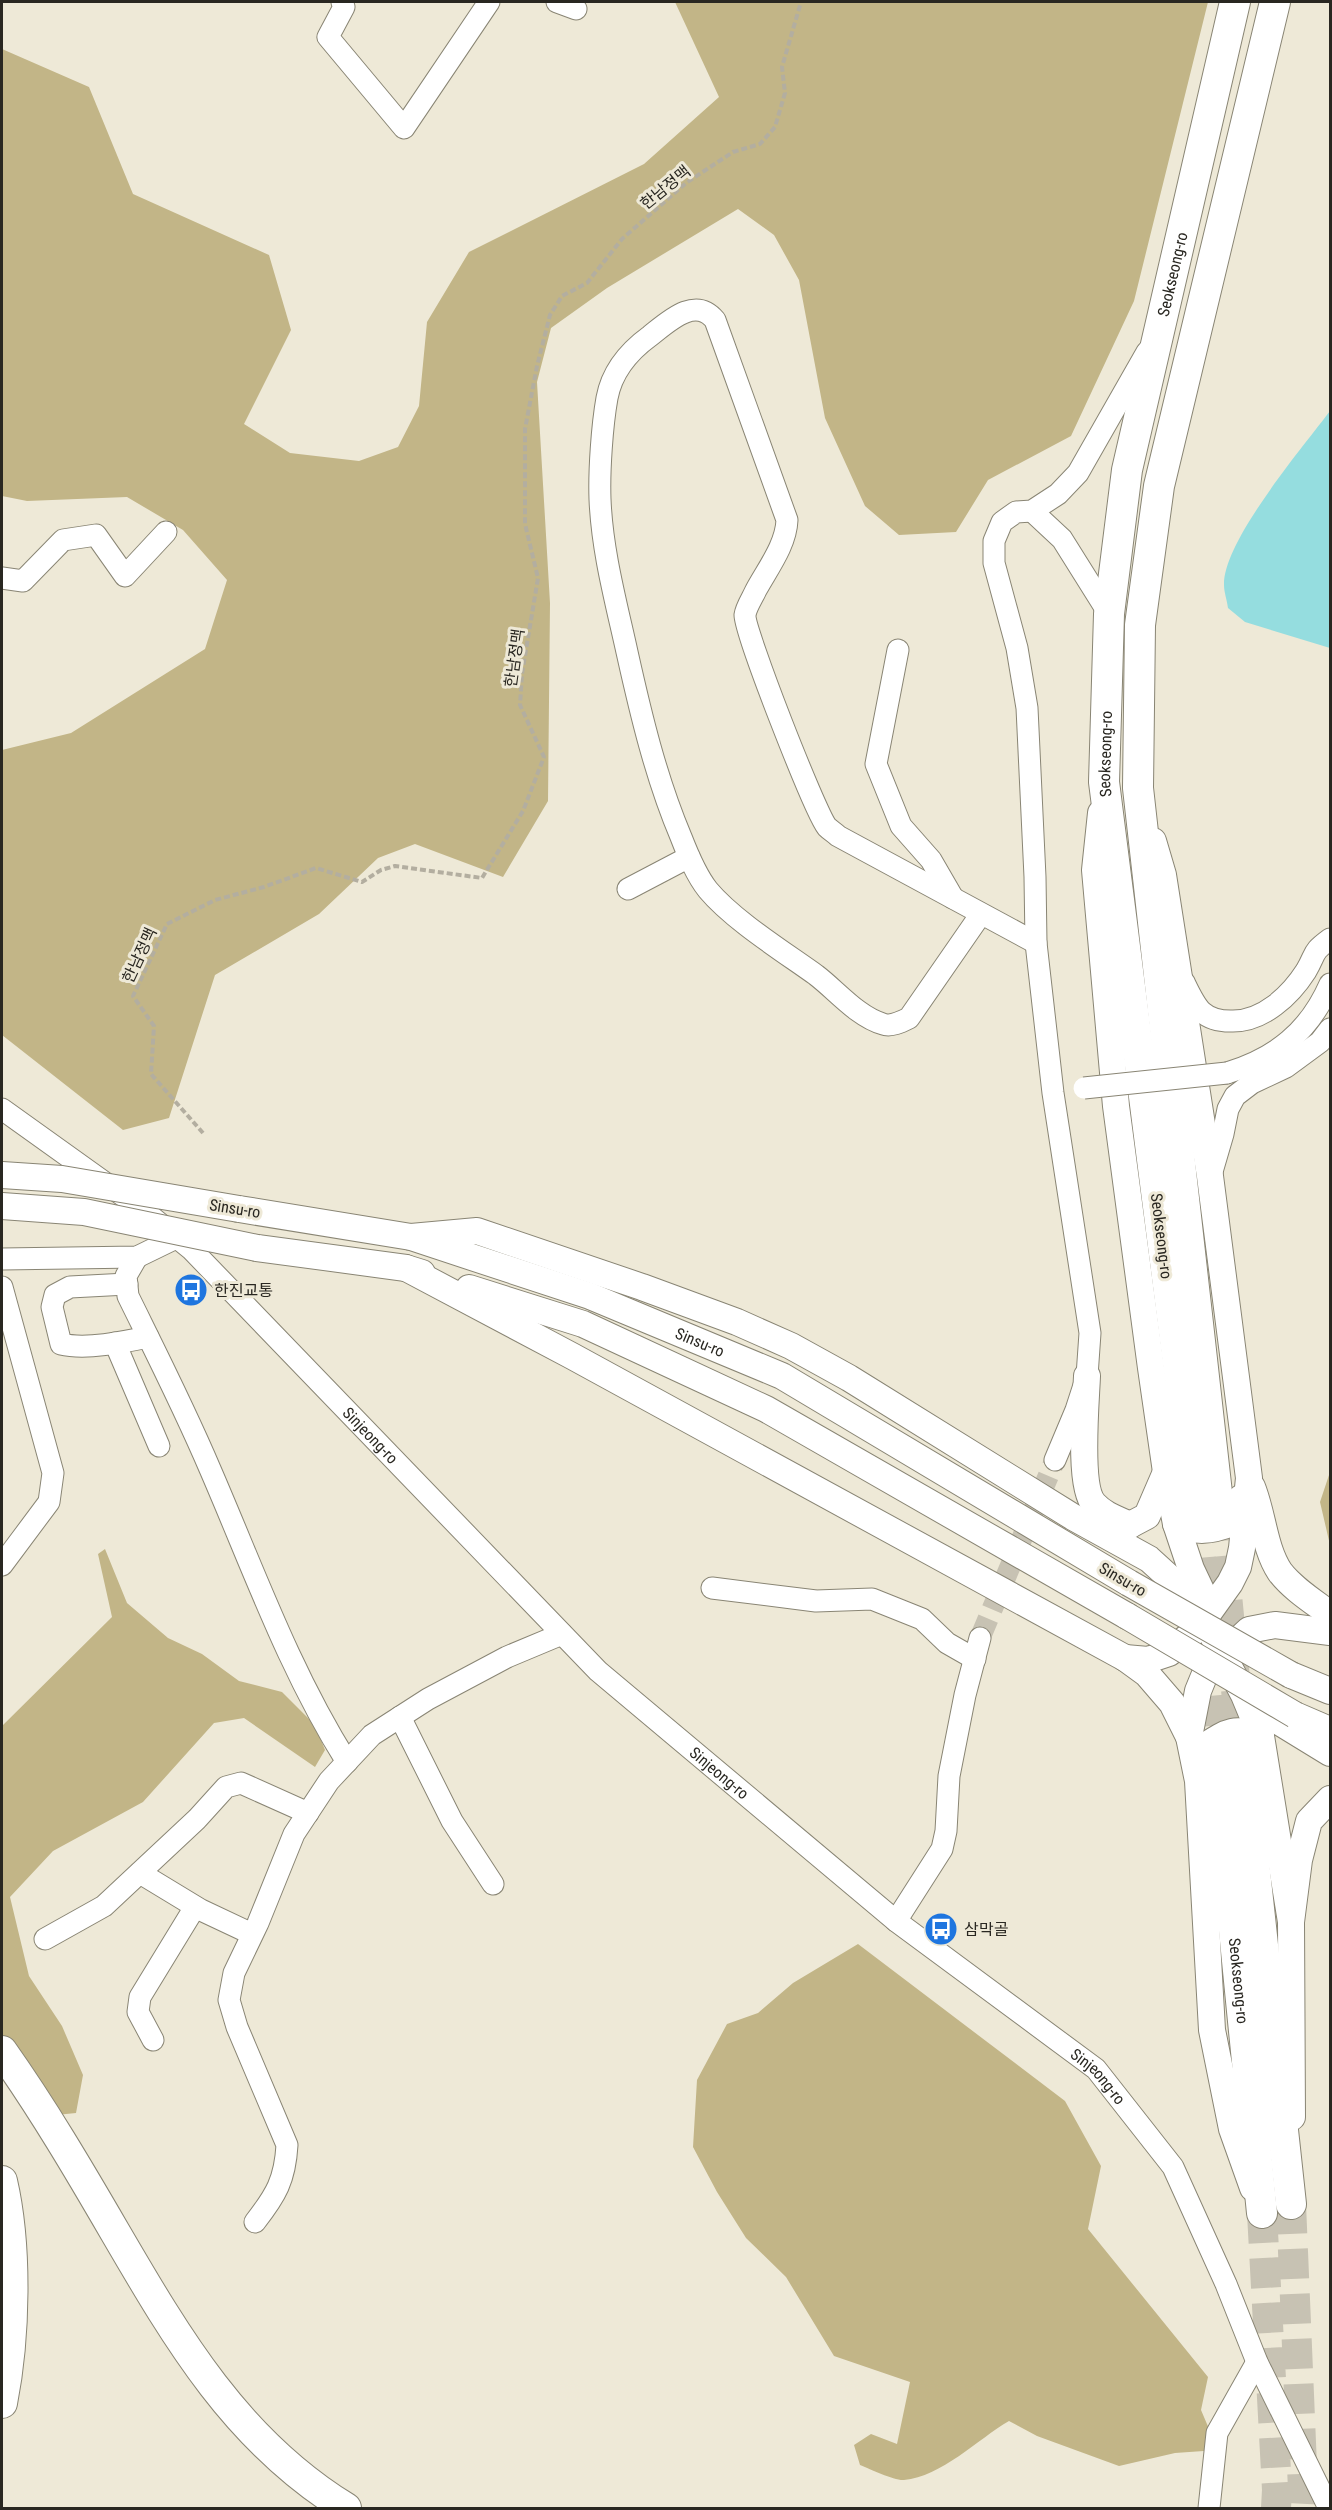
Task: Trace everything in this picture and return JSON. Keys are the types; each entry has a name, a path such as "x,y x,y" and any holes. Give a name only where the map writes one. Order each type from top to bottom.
{"highway":[{"name":"Seokseong-ro","path":"1197,1516 1104,782 1109,614 1126,470 1235,2"},
{"name":"Seokseong-ro","path":"1197,1516 1138,788 1140,625 1159,486 1275,2"},
{"name":"Seokseong-ro","path":"1240,1742 1291,2204"},
{"name":"Seokseong-ro","path":"1240,1742 1262,2213"},
{"path":"2,2051 68,2153 179,2340 218,2394 280,2461 346,2508"},
{"path":"2,2181 12,2247 6,2304 2,2403"}],"main road":[{"path":"1104,782 1095,870 1116,1106 1166,1472 1197,1516 1191,1569 1207,1615 1227,1651 1258,1696 1281,1724 1330,1753"},
{"path":"1138,788 1163,875 1179,972 1210,1176 1249,1478 1273,1557 1281,1572 1306,1597 1330,1614"},
{"name":"Sinsu-ro","path":"2,1176 62,1179 411,1237 590,1296 782,1376 1129,1583 1291,1675 1330,1691"},
{"name":"Sinsu-ro","path":"2,1206 84,1212 257,1248 406,1268 583,1324 766,1409 1295,1714 1330,1730"},
{"path":"411,1237 477,1231 642,1287 737,1322 791,1346 849,1378 1073,1517 1149,1559 1207,1615"},
{"path":"406,1268 1125,1658 1147,1674 1172,1703 1189,1737 1197,1781 1212,2030 1232,2129 1262,2213"},
{"path":"1087,1376 1085,1454 1087,1491 1093,1503 1106,1514 1130,1525"},
{"path":"1073,1517 1118,1528 1130,1525 1147,1516 1166,1472"},
{"path":"1197,1516 1190,1530 1212,1531 1232,1523 1249,1478"},
{"path":"1125,1658 1148,1660 1169,1653 1197,1629 1230,1583 1238,1567 1249,1478"},
{"path":"1189,1737 1198,1691 1207,1669 1250,1630 1275,1625 1330,1632"},
{"path":"1227,1651 1240,1742 1291,1922"},
{"path":"1197,1781 1205,1746 1228,1731 1246,1731 1240,1742"},
{"path":"1291,2204 1293,2081 1291,1922 1299,1860 1309,1821 1330,1799"}],"street":[{"path":"342,2 344,7 328,37 404,128 489,2"},
{"path":"981,914 909,1018 899,1023 884,1025 863,1014 742,920 708,890 689,857 665,798 640,711 608,566 600,498 607,397 620,364 633,348 686,311 700,309 708,312 715,320 787,520 786,532 780,547 745,614 754,648 813,798 827,826 838,836 1036,943"},
{"path":"1055,1460 1076,1410 1087,1376 1090,1333 1084,1282 1053,1093 1036,943 1035,856 1027,708 1017,648 994,563 994,541 1002,522 1016,512 1032,511 1058,494 1078,473 1157,336"},
{"path":"1032,511 1062,539 1109,614"},
{"path":"2,578 23,581 63,540 96,535 125,576 166,532"},
{"path":"898,650 876,764 901,826 931,860 953,898"},
{"path":"628,889 689,857"},
{"path":"1179,972 1196,1006 1207,1018 1245,1021 1263,1014 1277,1003 1306,970 1315,950 1330,939"},
{"path":"1053,1093 1227,1073 1254,1064 1287,1044 1309,1021 1330,984"},
{"path":"1210,1176 1228,1109 1235,1096 1252,1083 1267,1078 1292,1063 1320,1042 1330,1029"},
{"name":"Sinjeong-ro","path":"2,1109 143,1210 207,1266 598,1671 896,1921 1096,2069 1173,2167 1226,2284 1257,2362 1329,2508"},
{"path":"2,1259 137,1257 176,1238"},
{"path":"137,1257 126,1276 128,1296 210,1468 261,1593 302,1682 321,1721 347,1762"},
{"path":"127,1284 70,1287 55,1296 52,1307 61,1344 71,1346 115,1343 148,1337"},
{"path":"2,1287 53,1473 50,1502 2,1565"},
{"path":"115,1343 159,1446"},
{"path":"712,1588 816,1601 872,1599 922,1619 946,1642 975,1659"},
{"path":"255,2222 275,2196 286,2165 287,2145 237,2026 230,2000 234,1973 294,1834 329,1781 372,1735 428,1699 507,1657 562,1634"},
{"path":"896,1921 942,1849 946,1831 949,1776 965,1695 980,1638"},
{"path":"400,1717 452,1821 493,1884"},
{"path":"45,1939 104,1906 226,1787 241,1783 308,1813"},
{"path":"140,1873 195,1907 252,1934"},
{"path":"153,2040 138,2012 140,1997 195,1907"},
{"path":"1209,2508 1217,2433 1257,2362"}],"path":[{"name":"한남정맥","path":"203,1132 152,1074 154,1026 133,996 167,924 215,900 264,887 316,868 362,882 381,870 394,866 482,878 523,811 544,758 520,705 522,674 538,578 525,524 525,429 550,315 562,296 587,283 622,239 686,183 733,152 760,144 775,127 784,93 782,67 801,2"}],"shaded area":[{"path":"675,2 1208,2 1134,301 1071,436 988,480 956,532 899,535 865,506 825,418 799,280 774,235 738,209 607,288 551,328 537,382 550,603 548,801 503,877 415,844 378,858 319,914 215,975 169,1118 123,1130 2,1035 2,750 71,733 205,649 227,580 183,530 127,497 27,501 2,496 2,49 89,87 133,194 269,255 291,330 244,424 290,453 359,461 398,447 419,406 427,322 469,252 644,164 719,97"},
{"path":"1330,1472 1330,1545 1320,1502"},
{"path":"105,1549 127,1603 168,1638 202,1654 239,1681 282,1692 315,1725 325,1750 315,1767 244,1718 214,1723 143,1802 53,1851 10,1897 29,1976 62,2026 83,2075 76,2113 56,2115 2,2040 2,1726 112,1617 98,1554"},
{"path":"858,1944 1065,2101 1101,2166 1088,2229 1208,2377 1201,2410 1218,2450 1175,2453 1119,2466 1037,2436 1009,2421 945,2465 918,2477 900,2480 860,2465 854,2445 871,2434 897,2444 910,2382 834,2356 786,2277 746,2238 717,2192 693,2147 697,2080 727,2024 758,2013 793,1983"}],"water":[{"path":"1330,411 1330,648 1245,622 1228,608 1224,585 1227,566 1250,520 1284,470"}],"tunnel":[{"path":"980,1638 1055,1460"},
{"path":"1219,1511 1241,1742"},
{"path":"1197,1513 1204,1597"},
{"path":"1208,1651 1216,1748"},
{"path":"1291,2204 1302,2508"},
{"path":"1262,2213 1277,2490 1276,2508"}],"place":[{"name":"한진교통","path":"191,1290"},
{"name":"삼막골","path":"941,1929"}]}
